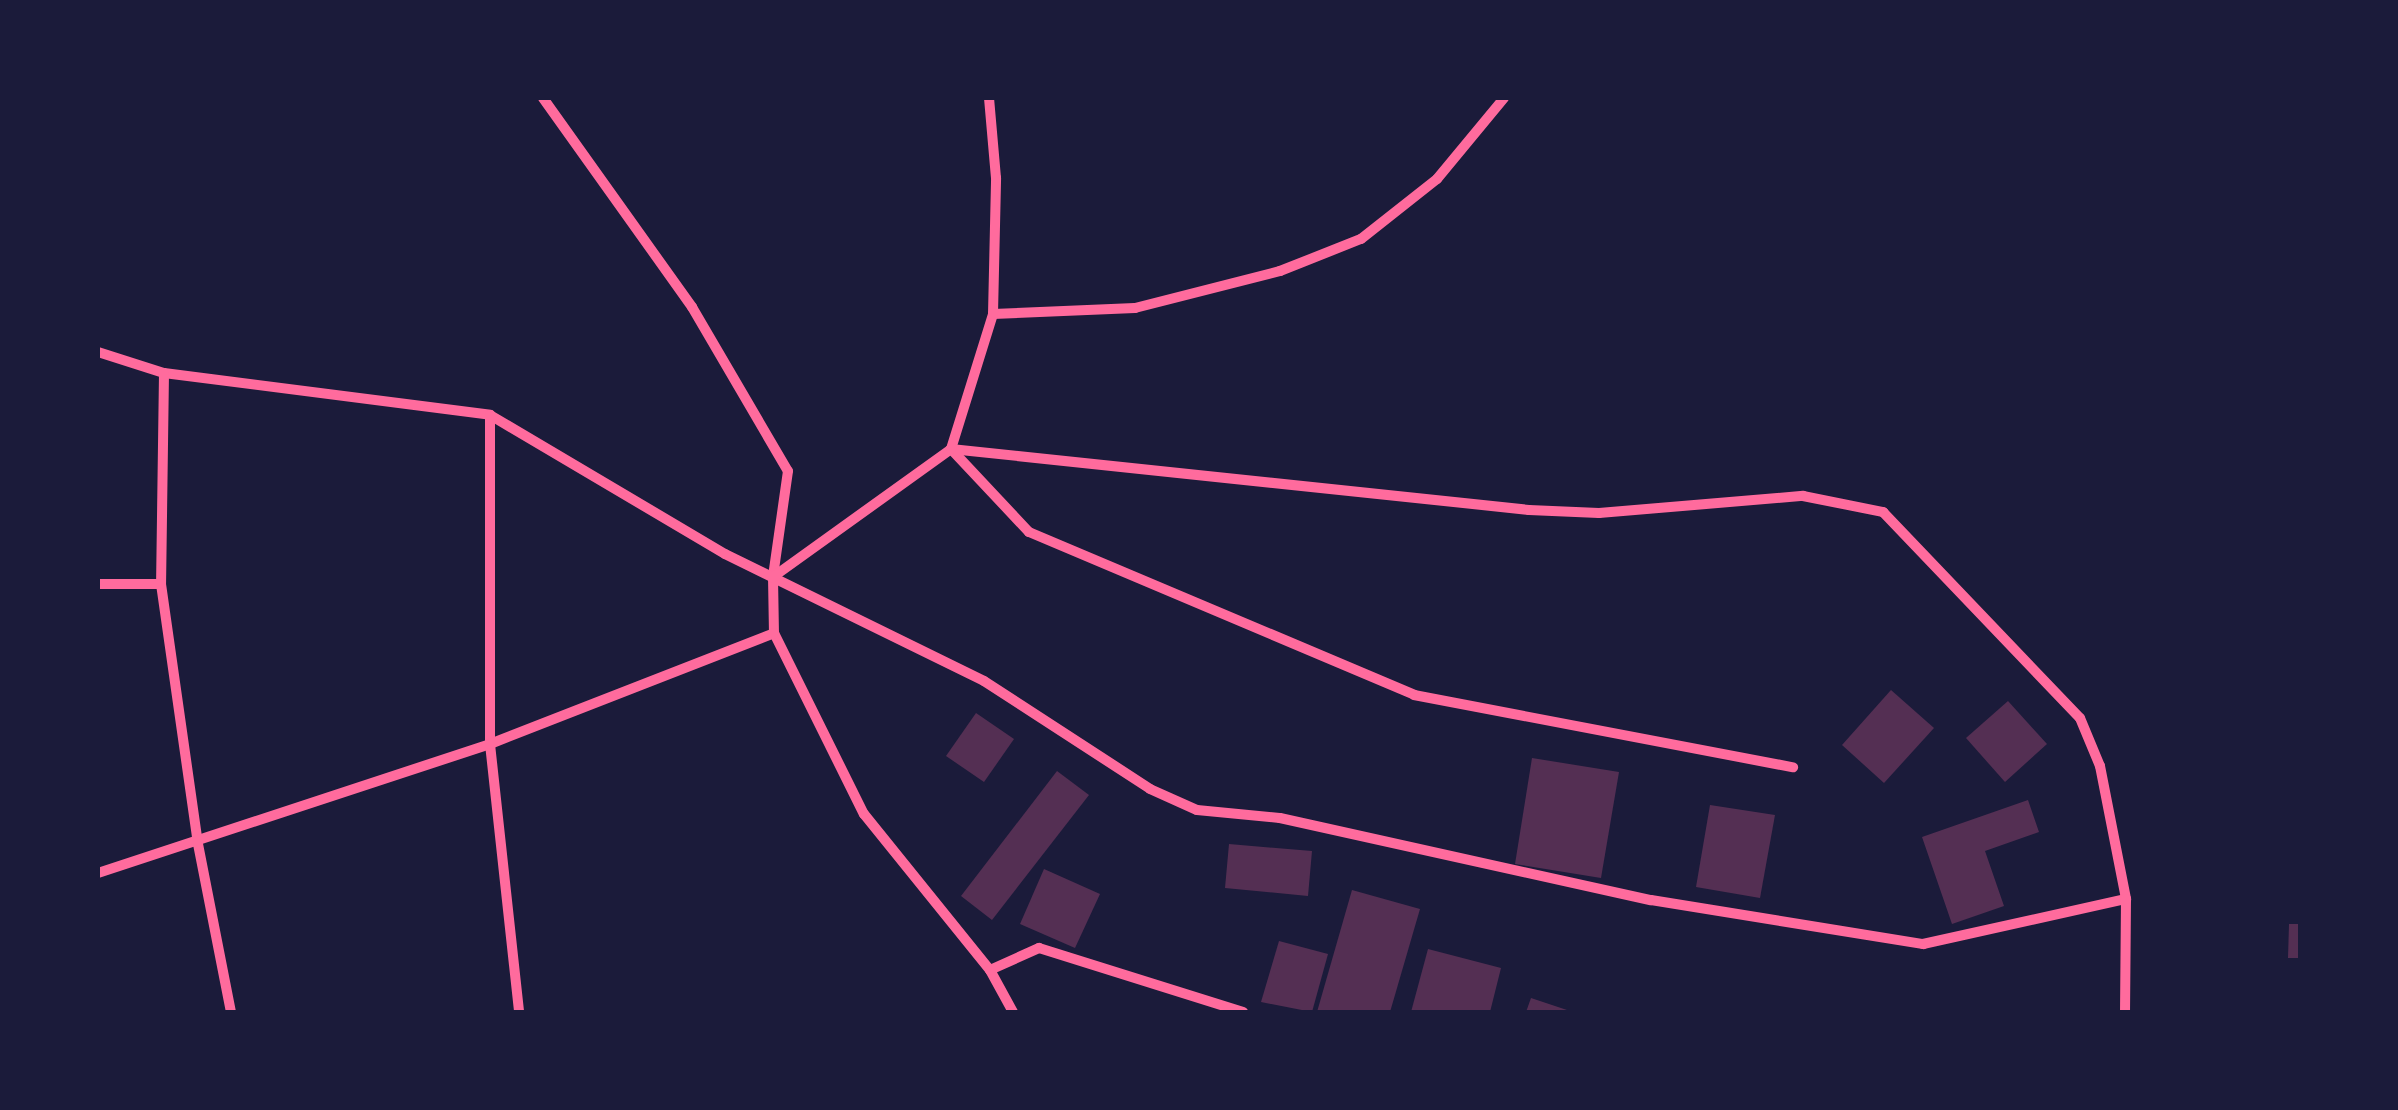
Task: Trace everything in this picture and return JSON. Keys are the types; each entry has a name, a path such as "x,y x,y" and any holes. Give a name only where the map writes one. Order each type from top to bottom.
{"street":[{"path":"543,98 692,307 788,472 773,577 774,633 864,814 990,970 1014,1012"},
{"path":"773,577 951,450 993,314 996,178 989,98"},
{"path":"993,314 1135,308 1280,272 1360,238 1437,179 1504,98"},
{"path":"98,352 164,373 490,415 773,577 984,680 1150,789 1196,810 1280,818 1652,900 1923,944 2126,898"},
{"path":"164,373 162,584 198,844 230,1012"},
{"path":"490,415 490,744 519,1012"},
{"path":"951,450 1029,532 1414,694 1793,767"},
{"path":"951,450 1529,510 1599,512 1803,496 1883,512 2080,718 2100,766 2126,898 2126,1012"},
{"path":"98,584 162,584"},
{"path":"98,873 198,844 490,744 774,633"},
{"path":"990,970 1038,948 1243,1012"}],"building":[{"path":"1891,690 1934,728 1884,783 1842,745"},
{"path":"2008,701 2047,744 2005,782 1966,738"},
{"path":"976,713 1014,739 984,782 946,756"},
{"path":"1532,758 1619,772 1601,878 1515,864"},
{"path":"1057,771 1089,795 992,920 961,896"},
{"path":"2028,800 2039,832 1985,851 2004,906 1952,924 1922,837"},
{"path":"1710,805 1775,815 1760,898 1696,887"},
{"path":"1229,844 1312,851 1308,896 1225,888"},
{"path":"1044,869 1100,894 1075,948 1020,924"},
{"path":"1352,890 1420,909 1390,1012 1317,1012"},
{"path":"2289,924 2300,924 2300,958 2288,958"},
{"path":"1279,941 1328,954 1312,1012 1261,1002"},
{"path":"1428,949 1501,968 1490,1012 1411,1012"},
{"path":"1531,998 1573,1012 1526,1012"}]}
